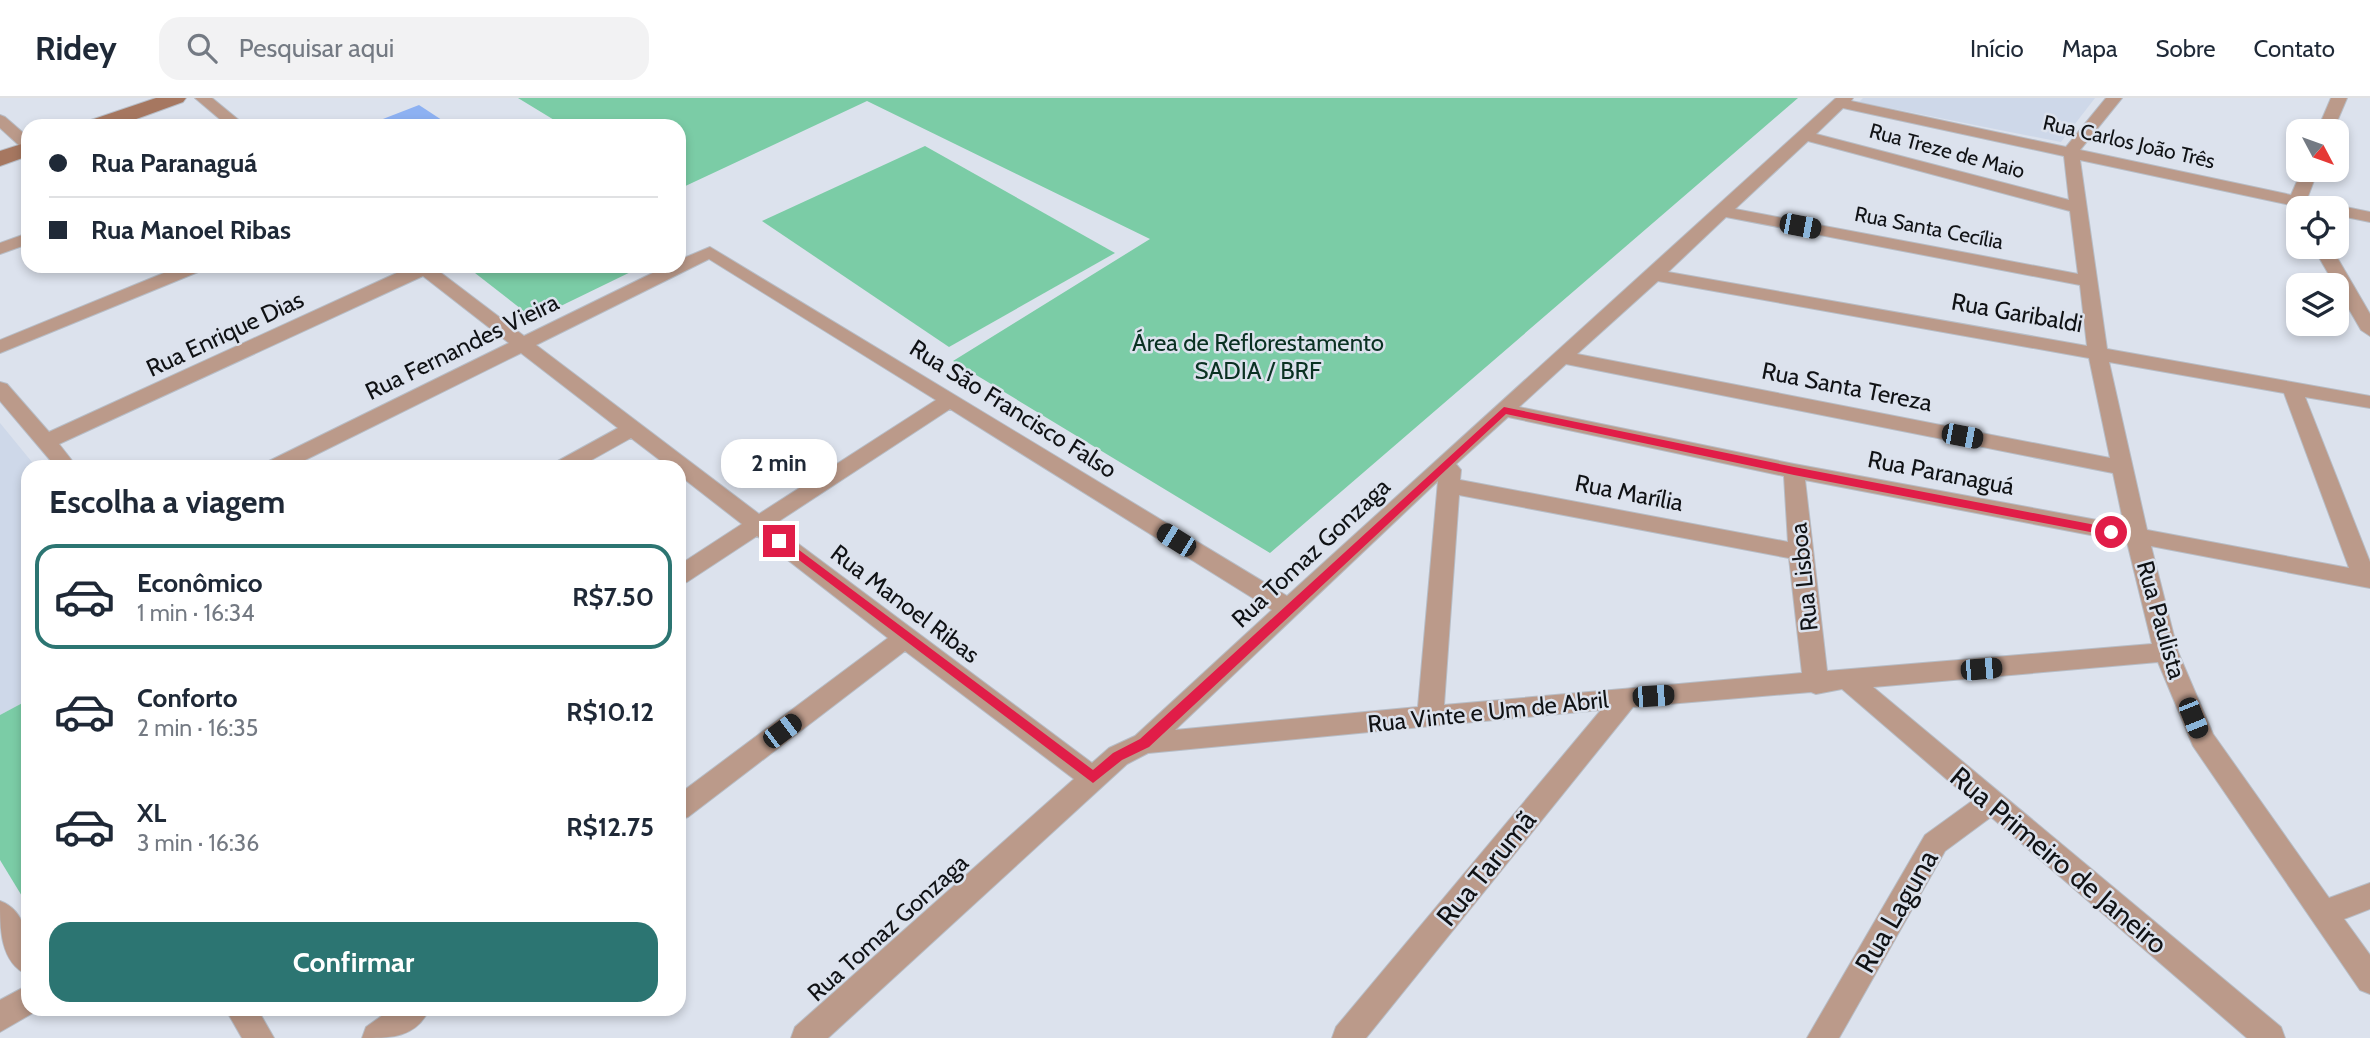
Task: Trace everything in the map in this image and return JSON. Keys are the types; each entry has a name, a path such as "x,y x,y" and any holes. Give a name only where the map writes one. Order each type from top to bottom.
{"main road":[{"path":"116,119 176,98"},
{"path":"0,159 21,150"}],"street":[{"path":"203,98 229,119"},
{"path":"2071,151 2114,98"},
{"path":"2330,119 2339,98"},
{"name":"Rua Carlos João Três","path":"1842,101 2071,151 2286,202"},
{"name":"Rua Tomaz Gonzaga","path":"806,1038 1118,756 1144,743 1452,456 1654,275 1842,101"},
{"path":"0,120 21,140"},
{"name":"Rua Treze de Maio","path":"1803,135 2080,208"},
{"name":"Rua Paulista","path":"2071,151 2098,354 2137,537 2166,652 2202,739 2370,980"},
{"name":"Rua Santa Cecília","path":"1721,211 2087,281"},
{"path":"2349,213 2370,217"},
{"path":"0,249 21,241"},
{"name":"Rua Fernandes Vieira","path":"686,264 710,252"},
{"name":"Rua São Francisco Falso","path":"710,252 1289,609"},
{"path":"2329,259 2370,330"},
{"path":"0,347 180,273"},
{"name":"Rua Enrique Dias","path":"46,442 412,273"},
{"name":"Rua Manoel Ribas","path":"430,273 674,460"},
{"name":"Rua Fernandes Vieira","path":"288,460 667,273"},
{"name":"Rua Garibaldi","path":"1654,275 2370,402"},
{"name":"Rua Santa Tereza","path":"1562,357 2122,468"},
{"path":"0,387 61,460"},
{"path":"2292,388 2368,579"},
{"path":"686,571 950,400"},
{"name":"Rua Paranaguá","path":"1504,410 1794,471 2368,579"},
{"path":"576,460 633,428"},
{"path":"1430,718 1447,485 1452,456"},
{"name":"Rua Manoel Ribas","path":"686,469 905,638 1093,778"},
{"name":"Rua Lisboa","path":"1794,471 1800,552 1816,684"},
{"name":"Rua Marília","path":"1447,485 1800,552"},
{"path":"686,804 905,638"},
{"name":"Rua Vinte e Um de Abril","path":"1144,743 2166,652"},
{"name":"Rua Primeiro de Janeiro","path":"1848,680 2270,1038"},
{"name":"Rua Tarumã","path":"1347,1038 1626,698"},
{"name":"Rua Laguna","path":"1822,1038 1935,843 1990,803"},
{"path":"2322,914 2370,896"},
{"path":"0,914 21,949"},
{"path":"0,1017 21,1004"},
{"path":"245,1016 259,1038"},
{"path":"377,1038 406,1016"}],"shaded area":[{"path":"1863,98 2095,98 2061,142 1859,102"},
{"path":"0,423 30,460 21,460 21,704 0,715"}],"green space":[{"name":"Área de Reflorestamento SADIA / BRF","path":"518,98 1798,98 1270,553 953,361 1150,239 867,101 686,186 686,119 552,119"},
{"path":"925,146 1115,253 949,347 762,221"},
{"path":"475,273 629,273 534,319"},
{"path":"21,704 21,894 0,860 0,715"}],"building":[{"path":"419,105 440,119 383,119"}],"route":[{"path":"779,541 1093,778 1118,756 1144,743 1504,410 1794,471 2111,532"}]}
